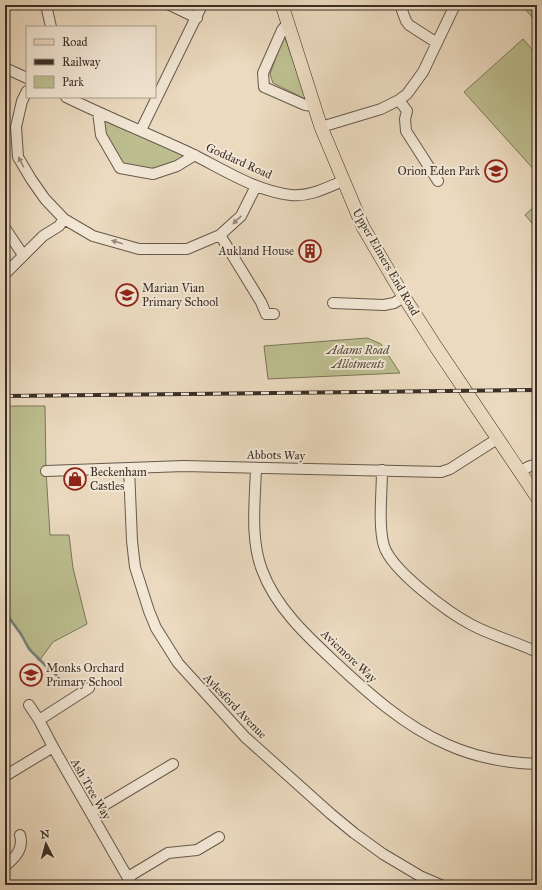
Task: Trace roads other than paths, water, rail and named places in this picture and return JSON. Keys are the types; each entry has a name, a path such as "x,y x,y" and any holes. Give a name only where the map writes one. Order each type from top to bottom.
{"main road":[{"name":"Upper Elmers End Road","path":"282,5 321,127 363,227 404,297 497,439 537,496"}],"street":[{"path":"46,5 51,26"},
{"path":"170,5 197,18"},
{"path":"141,130 197,18 202,5"},
{"path":"400,5 409,25 437,43"},
{"path":"321,127 381,109 407,94 418,80 455,5"},
{"path":"288,23 282,30 263,73 264,87 305,105 314,106"},
{"path":"5,68 26,78"},
{"path":"26,93 22,101 16,127 18,157 45,199 64,219 93,236 139,249 187,249 220,235 241,216 256,186"},
{"name":"Goddard Road","path":"68,98 141,130 256,186 291,195 304,195 317,192 343,181"},
{"path":"399,100 407,111 405,120 406,131 438,181"},
{"name":"Goddard Road","path":"98,112 101,134 120,168 152,174 177,166 194,155"},
{"path":"5,274 23,254 44,236 59,226 64,219"},
{"path":"5,228 23,254"},
{"path":"220,235 261,302 266,314 274,314"},
{"path":"333,304 384,305 394,303 404,297"},
{"name":"Abbots Way","path":"46,471 218,466 446,471 455,467 497,439"},
{"path":"520,472 537,464"},
{"name":"Aylesford Avenue","path":"129,468 132,541 135,567 156,628 178,664 245,737 331,814 383,854 420,876 441,885"},
{"name":"Aviemore Way","path":"256,468 256,545 262,570 278,601 299,627 370,694 428,735 451,746 476,754 501,760 537,764"},
{"path":"382,470 382,535 384,548 389,556 415,584 460,617 477,627 537,652"},
{"path":"39,720 89,688"},
{"name":"Ash Tree Way","path":"29,705 39,720 52,747 130,881"},
{"path":"5,776 52,747"},
{"path":"91,813 173,764"},
{"path":"5,866 15,858 19,851 21,842 20,835"},
{"path":"130,881 168,853 197,850 219,837"}],"waterway":[{"path":"5,612 21,634 29,649 70,687"}],"railway":[{"path":"5,396 537,390"}],"place":[{"name":"Orion Eden Park","path":"496,171"},
{"name":"Aukland House","path":"310,251"},
{"name":"Marian Vian Primary School","path":"127,295"},
{"name":"Beckenham Castles","path":"75,479"},
{"name":"Monks Orchard Primary School","path":"31,675"}],"park label":[{"name":"Adams Road Allotments","path":"358,357"}]}
